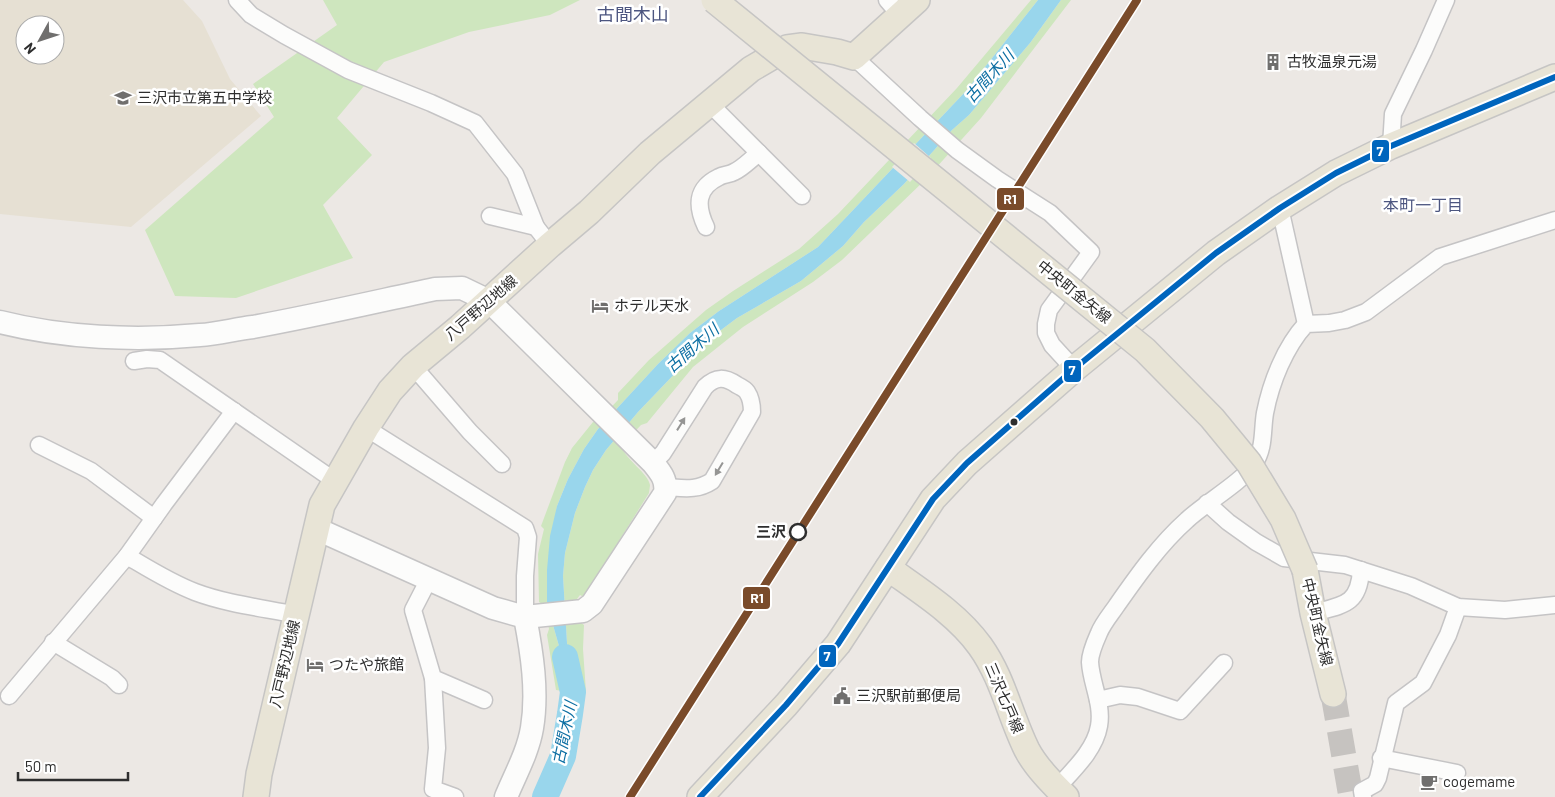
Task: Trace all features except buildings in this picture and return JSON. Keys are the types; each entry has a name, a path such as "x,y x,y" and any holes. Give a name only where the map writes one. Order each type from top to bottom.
{"main road":[{"name":"中央町金矢線","path":"714,0 1145,350 1212,418 1249,463 1283,519 1305,570 1313,613 1333,694"},
{"path":"854,57 902,5"},
{"name":"八戸野辺地線","path":"256,797 259,774 322,505 366,428 390,391 413,366 489,302 543,236 590,212 650,153 751,69 787,48 802,46 854,57"},
{"path":"700,797 786,705 838,644 933,499 966,463 1074,369 1216,253 1280,208 1336,174 1391,146 1555,77"},
{"name":"三沢七戸線","path":"888,568 940,606 961,624 980,646 998,676 1028,752 1061,792"}],"street":[{"path":"237,0 251,15 348,70 431,103 475,123 515,174 543,236"},
{"path":"1391,146 1393,114 1446,0"},
{"path":"854,57 957,150 997,179 1050,213 1091,252 1049,310 1046,324 1046,333 1052,345 1074,369"},
{"path":"709,103 802,196"},
{"path":"706,227 700,214 701,192 708,183 720,176 734,172 759,153"},
{"path":"1280,208 1306,324"},
{"path":"490,216 543,236"},
{"path":"1061,792 1093,744 1099,726 1098,700 1090,662 1093,646 1100,631 1134,579 1162,546 1187,520 1240,478 1254,464 1261,450 1265,413 1272,388 1286,354 1306,324 1345,320 1366,312 1440,256 1555,220"},
{"path":"0,322 78,334 146,338 201,335 275,323 435,289 462,288 489,302 653,463 664,476 666,487 666,493 604,588 592,604 583,611 530,617 493,608 317,529"},
{"path":"134,362 148,359 160,360 335,481"},
{"path":"413,366 470,432 502,464"},
{"path":"653,463 663,453 705,387 712,380 721,378 730,380 746,391 752,401 752,412 712,481 703,487 693,489 666,487"},
{"path":"9,696 127,556 234,411"},
{"path":"366,428 524,528 528,537 525,576 530,617 534,690 532,728 524,755 506,797"},
{"path":"39,445 91,471 154,518"},
{"path":"1207,503 1228,522 1256,542 1284,558 1345,565 1411,586 1458,607 1505,610 1554,607"},
{"path":"127,556 177,585 197,593 297,615"},
{"path":"1313,613 1337,607 1354,597 1360,586 1361,570"},
{"path":"429,579 413,610 433,678 437,748 433,789 455,797"},
{"path":"1363,797 1362,791 1375,784 1378,778 1396,703 1423,683 1448,635 1458,607"},
{"path":"53,642 112,678 119,685"},
{"path":"1098,700 1120,695 1138,697 1180,711 1224,663"},
{"path":"433,678 484,700"},
{"path":"1382,758 1457,773"}],"shaded area":[{"name":"三沢市立第五中学校","path":"0,0 183,0 202,21 230,79 261,116 131,227 0,214"}],"green space":[{"path":"323,0 580,0 550,15 469,32 384,62 337,118 372,155 323,205 353,258 236,298 175,296 145,230 274,117 253,84 337,25"},
{"path":"1031,0 1038,0 966,91 818,247 719,311 690,333 658,364 598,429 584,449 568,479 557,506 547,604 559,646 559,663 569,692 556,690 547,635 549,629 544,605 539,602 538,554 544,529 541,526 572,448 593,422 597,422 618,400 618,393 649,360 706,310 799,249 838,214 957,88"},
{"path":"1061,0 1071,0 981,118 925,180 842,260 813,282 743,327 693,367 647,423 641,425 621,446 648,480 650,485 649,493 584,597 580,595 577,599 580,622 584,625 583,649 586,692 575,692 569,665 567,643 563,576 565,553 575,513 585,487 606,450 638,412 705,342 737,318 801,281 843,246 864,222 904,184 952,130 969,115 1030,43"}],"water":[{"path":"1038,0 1061,0 1030,43 969,115 952,130 904,184 864,222 843,246 801,281 737,318 705,342 638,412 606,450 585,487 575,513 565,553 563,576 567,643 569,665 575,692 569,692 559,663 559,646 547,604 547,570 550,536 557,506 568,479 584,449 598,429 658,364 690,333 719,311 818,247 966,91"}],"pier":[{"path":"914,143 931,158 910,182 892,167"}],"waterway":[{"name":"古間木川","path":"545,797 563,756 570,714 573,692 565,657"}],"tunnel":[{"path":"1333,694 1351,797"}],"transit line":[{"name":"R1","path":"630,797 1137,0"},
{"name":"7","path":"700,797 786,705 838,644 933,499 967,463 1074,369 1216,253 1280,208 1336,173 1391,146 1555,77"}],"place":[{"name":"古牧温泉元湯","path":"1273,62"},
{"name":"三沢市立第五中学校","path":"123,98"},
{"name":"ホテル天水","path":"600,306"},
{"name":"三沢","path":"798,532"},
{"name":"つたや旅館","path":"315,665"},
{"name":"三沢駅前郵便局","path":"842,696"},
{"name":"cogemame","path":"1429,782"}],"district":[{"name":"古間木山","path":"633,15"},
{"name":"本町一丁目","path":"1423,205"}]}
